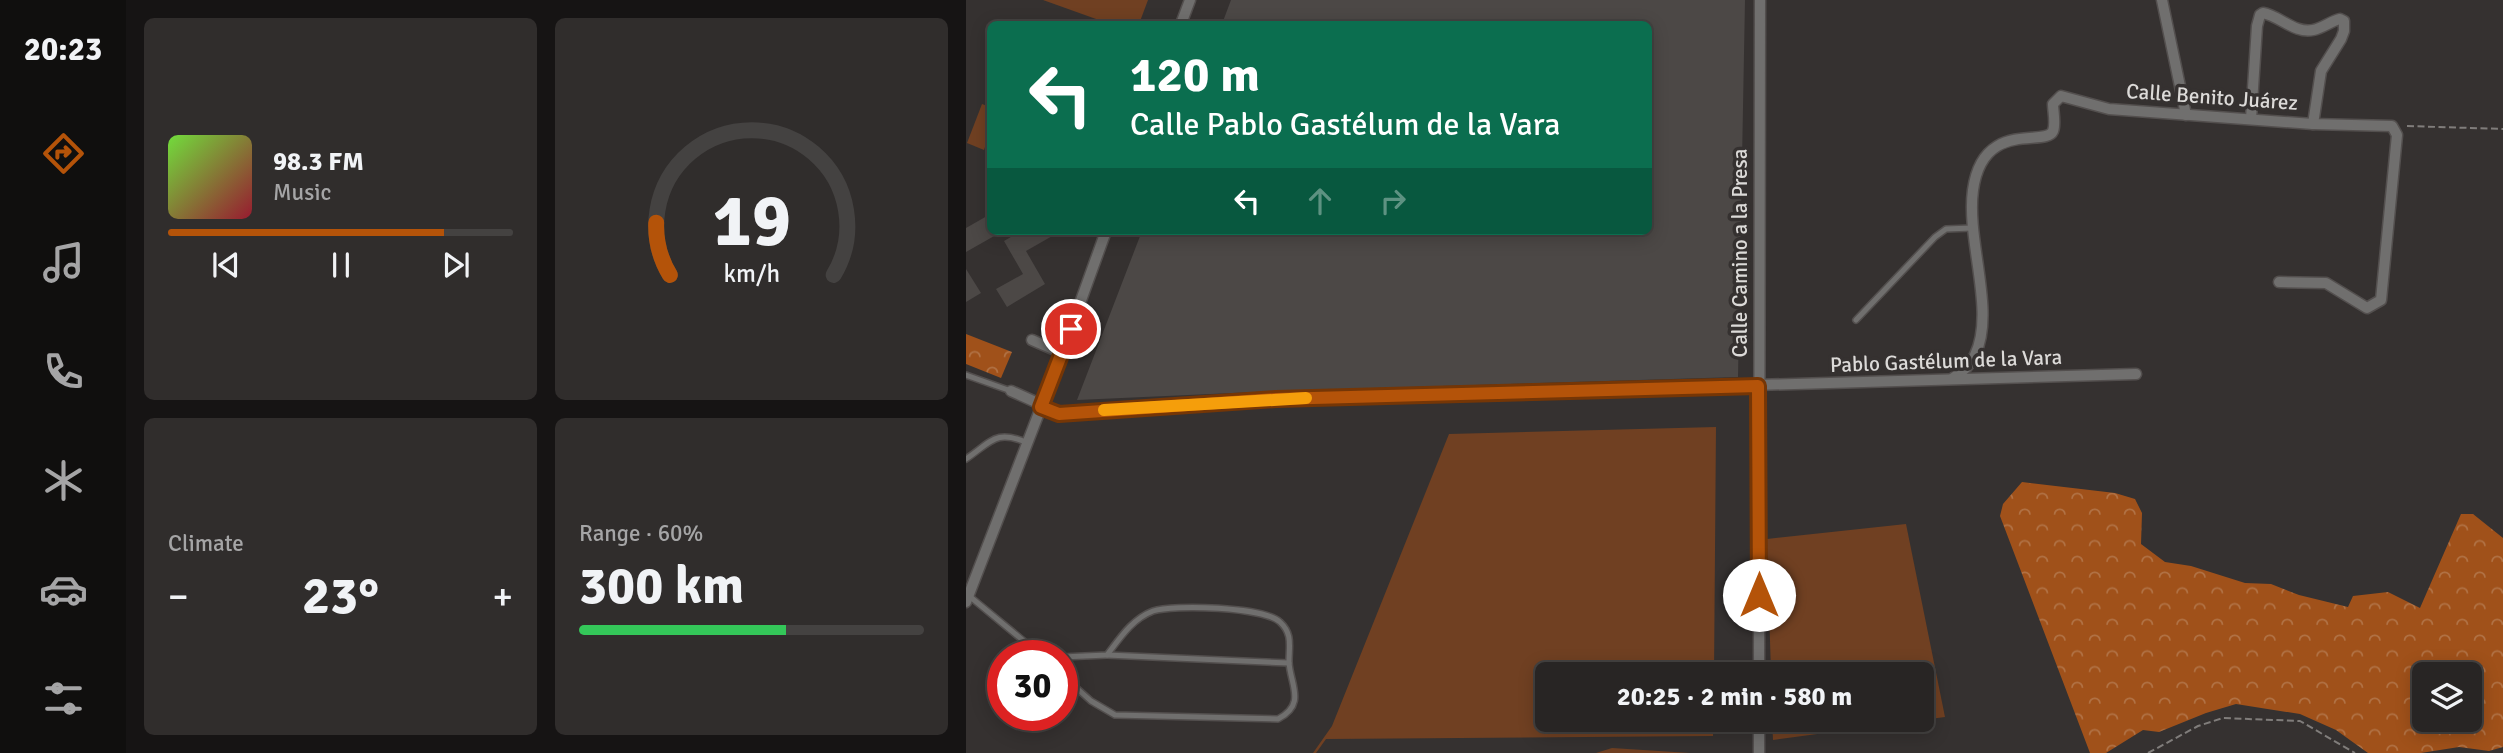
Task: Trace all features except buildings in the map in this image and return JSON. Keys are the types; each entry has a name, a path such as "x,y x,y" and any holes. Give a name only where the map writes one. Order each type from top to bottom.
{"street":[{"path":"1182,21 1190,0"},
{"name":"Calle Camino a la Presa","path":"1759,662 1760,0"},
{"path":"2162,0 2186,115"},
{"path":"2251,119 2260,15 2270,14 2299,29 2311,31 2336,19 2344,21 2342,39 2321,71 2313,124"},
{"name":"Calle Benito Juárez","path":"1972,228 1976,171 1984,158 2001,142 2051,134 2053,104 2061,96 2109,109 2313,124 2392,126"},
{"path":"2279,282 2326,283 2367,307 2381,300 2396,135 2392,126"},
{"path":"1951,380 1966,369 1981,338 1981,288 1972,228"},
{"path":"967,598 1062,353 1104,235"},
{"path":"1032,340 1062,353"},
{"name":"Pablo Gastélum de la Vara","path":"1011,391 1059,414 1276,399 2136,374"},
{"path":"1759,732 1759,753"}],"lane":[{"path":"1856,320 1935,237 1946,229 1972,228"},
{"path":"966,375 1011,391"},
{"path":"966,459 1003,435 1028,443"},
{"path":"967,598 1021,640"},
{"path":"1078,689 1091,701 1115,715 1278,719 1295,700 1289,663 1290,636 1280,622 1271,616 1255,612 1171,607 1153,611 1135,622 1107,655"},
{"path":"1078,656 1107,655 1289,663"}],"path":[{"path":"2392,126 2503,129"},
{"path":"2148,753 2198,726 2222,718 2300,721 2355,753"}],"shaded area":[{"path":"1043,0 1148,0 1140,21 1102,21"},
{"path":"982,104 987,106 987,142 984,150 967,143"},
{"path":"1716,427 1714,662 1535,662 1535,732 1713,732 1713,736 1326,739 1316,753 1313,753 1332,726 1449,434"},
{"path":"1906,524 1934,662 1771,662 1767,539"},
{"path":"1934,663 1945,717 1934,718"},
{"path":"1773,732 1833,732 1773,740"},
{"path":"1612,748 1690,753 1596,753"}],"green space":[{"path":"966,334 1012,352 1001,378 966,364"},
{"path":"2022,482 2115,493 2135,499 2142,513 2141,544 2165,562 2191,566 2245,583 2271,584 2299,595 2348,607 2353,596 2388,592 2420,608 2461,514 2473,514 2503,538 2503,747 2489,751 2459,747 2421,753 2368,753 2336,730 2300,714 2236,704 2159,732 2143,730 2106,753 2090,753 2000,516 2003,504"}],"slow traffic":[{"path":"1104,410 1306,398"}],"route":[{"path":"1071,329 1041,407 1059,414 1276,399 1758,386 1759,595"}]}
